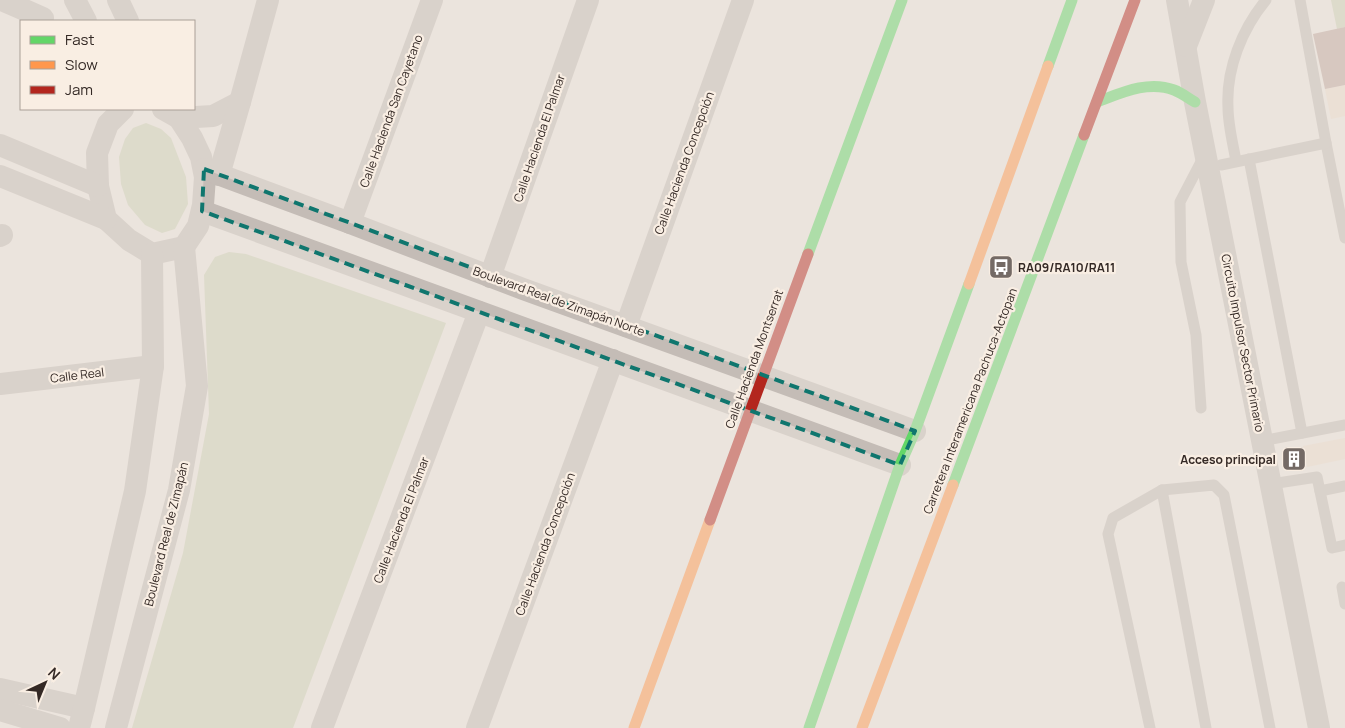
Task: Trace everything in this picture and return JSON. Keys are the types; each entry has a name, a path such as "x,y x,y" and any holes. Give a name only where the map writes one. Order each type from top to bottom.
{"main road":[{"name":"Calle Hacienda Montserrat","path":"634,728 902,0"},
{"path":"810,728 900,465 1072,0"},
{"name":"Carretera Interamericana Pachuca-Actopan","path":"862,728 1135,0"},
{"path":"1097,102 1135,89 1156,86 1172,89 1196,102"}],"street":[{"path":"2,0 43,18"},
{"path":"75,0 85,20"},
{"path":"118,0 128,20"},
{"path":"0,176 106,219 129,240 152,254 184,247 198,226 202,211 205,177 211,172 240,102 268,0"},
{"name":"Calle Hacienda San Cayetano","path":"350,223 432,0"},
{"name":"Calle Hacienda El Palmar","path":"490,277 588,0"},
{"name":"Calle Hacienda Concepción","path":"626,326 743,0"},
{"name":"Circuito Impulsor Sector Primario","path":"1177,0 1196,102 1213,159 1262,441 1319,728"},
{"path":"1186,46 1204,0"},
{"path":"168,111 213,116 240,102"},
{"path":"106,219 98,186 97,153 108,124 122,110"},
{"path":"168,111 192,138 211,172"},
{"path":"0,145 98,186"},
{"name":"Boulevard Real de Zimapán Norte","path":"211,172 490,277 914,431"},
{"path":"202,211 900,465"},
{"name":"Boulevard Real de Zimapán","path":"116,728 179,490 197,386 184,247"},
{"path":"0,689 82,718 134,491 153,366 152,254"},
{"path":"509,322 523,289"},
{"name":"Calle Hacienda El Palmar","path":"322,728 479,312"},
{"name":"Calle Hacienda Concepción","path":"477,728 613,360"},
{"name":"Calle Real","path":"0,384 153,366"},
{"path":"0,710 60,728"}],"lane":[{"path":"1236,161 1228,108 1230,71 1244,33 1266,0"},
{"path":"1300,0 1345,238"},
{"path":"1201,408 1196,335 1181,262 1180,202 1213,159 1236,161 1326,143"},
{"path":"1249,159 1302,433"},
{"path":"1262,441 1345,426"},
{"path":"1271,484 1317,477 1332,548 1345,545"},
{"path":"1150,728 1108,534 1113,518 1162,490 1214,485 1224,495 1270,728"},
{"path":"1320,490 1345,486"},
{"path":"1162,490 1206,728"},
{"path":"1342,587 1345,604"}],"highlighted area":[{"path":"204,169 915,431 900,465 202,211"}],"green space":[{"path":"1331,0 1345,0 1345,27 1337,29"},
{"path":"146,123 161,129 171,138 186,177 188,204 175,229 162,233 145,225 128,205 121,184 119,157 125,139 133,128"},
{"path":"229,252 246,254 446,323 293,728 132,728 183,553 209,414 204,275 215,257"}],"shaded area":[{"path":"1345,85 1345,116 1331,119 1325,89"},
{"path":"1345,438 1345,459 1307,467 1303,446"}],"building":[{"path":"1345,27 1345,85 1325,89 1313,34"},
{"name":"Acceso principal","path":"1302,450 1305,463 1285,467 1283,454"}],"traffic: fast":[{"path":"808,254 902,0"},
{"path":"1048,66 1072,0"},
{"path":"1097,102 1135,89 1154,86 1174,90 1195,102"},
{"path":"953,485 1084,135"},
{"path":"809,728 900,465 915,431 969,284"}],"traffic: slow":[{"path":"969,284 1048,66"},
{"path":"862,728 953,485"},
{"path":"634,728 710,520"}],"traffic: jam":[{"path":"1084,135 1135,0"},
{"path":"710,520 808,254"}],"place":[{"name":"RA09/RA10/RA11","path":"1001,267"},
{"name":"Acceso principal","path":"1294,459"}]}
